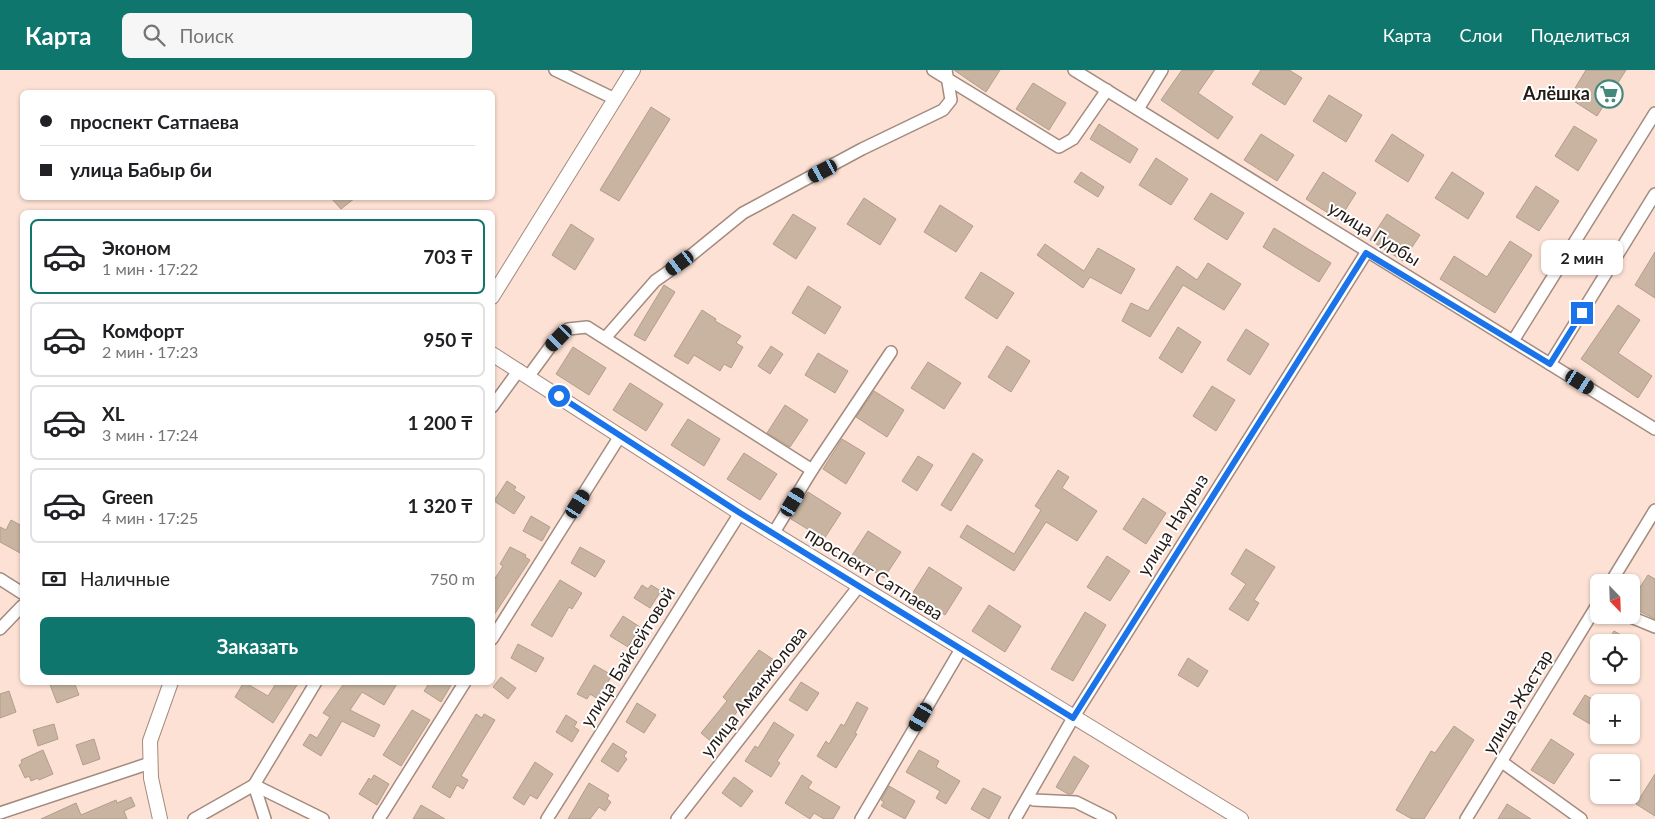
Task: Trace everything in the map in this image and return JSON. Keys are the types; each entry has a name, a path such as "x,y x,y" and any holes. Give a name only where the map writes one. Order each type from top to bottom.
{"street":[{"path":"555,70 615,99"},
{"path":"495,292 632,70"},
{"path":"933,70 946,75 1059,147 1073,139 1107,90"},
{"name":"улица Гурбы","path":"1074,70 1335,230 1366,253 1655,429"},
{"path":"1138,109 1162,70"},
{"path":"606,338 655,281 689,257 743,212 862,148 943,110 951,100 946,75"},
{"path":"1513,341 1655,113"},
{"path":"1550,364 1655,194"},
{"name":"улица Наурыз","path":"1015,819 1073,718 1366,253"},
{"path":"495,404 568,328 587,327 812,470"},
{"path":"774,534 812,470 891,352"},
{"name":"проспект Сатпаева","path":"495,356 740,513 1241,819"},
{"path":"495,634 620,436"},
{"path":"1616,574 1655,510"},
{"name":"улица Байсейтовой","path":"547,819 740,513"},
{"path":"0,579 20,592"},
{"name":"улица Аманжолова","path":"677,819 859,586"},
{"path":"0,629 20,608"},
{"name":"улица Жастар","path":"1466,819 1590,618"},
{"path":"1640,621 1655,628"},
{"path":"861,819 961,649"},
{"path":"160,819 150,778 150,741 168,685"},
{"path":"194,819 254,786 314,685"},
{"path":"379,819 463,685"},
{"path":"1502,762 1552,796 1578,818"},
{"path":"0,813 150,763"},
{"path":"254,786 265,819"},
{"path":"254,786 323,819"},
{"path":"1028,796 1034,800 1076,802 1110,819"}],"building":[{"path":"954,70 1000,70 986,92"},
{"path":"1182,70 1214,70 1198,93 1233,117 1218,139 1161,100"},
{"path":"1261,70 1289,70 1302,78 1285,105 1252,84"},
{"path":"1586,70 1626,70 1597,116 1569,98"},
{"path":"1033,83 1066,103 1049,130 1016,109"},
{"path":"1329,95 1362,115 1346,142 1313,121"},
{"path":"651,107 670,119 619,201 600,190"},
{"path":"1099,124 1138,149 1130,163 1090,139"},
{"path":"1574,126 1597,140 1578,171 1555,156"},
{"path":"1261,134 1294,155 1277,181 1244,160"},
{"path":"1392,134 1424,155 1408,182 1375,161"},
{"path":"1156,158 1188,179 1171,205 1139,185"},
{"path":"1081,172 1104,187 1098,197 1074,182"},
{"path":"1323,172 1356,193 1339,220 1306,199"},
{"path":"1452,172 1484,193 1468,219 1435,198"},
{"path":"1536,186 1559,201 1539,231 1516,217"},
{"path":"1211,193 1244,213 1227,240 1194,219"},
{"path":"864,198 896,219 880,245 847,224"},
{"path":"333,200 352,200 341,209"},
{"path":"940,205 973,226 956,252 924,232"},
{"path":"793,214 816,228 796,259 773,244"},
{"path":"1387,214 1420,235 1403,261 1370,240"},
{"path":"571,224 594,239 575,270 552,255"},
{"path":"1274,228 1331,263 1319,282 1263,247"},
{"path":"1510,241 1532,255 1495,313 1440,279 1454,256 1487,277"},
{"path":"1045,244 1084,271 1098,248 1135,269 1121,294 1090,277 1083,288 1037,255"},
{"path":"1655,252 1655,298 1635,285"},
{"path":"1208,263 1241,284 1224,310 1183,285 1150,337 1122,321 1131,303 1148,311 1177,266 1197,280"},
{"path":"981,272 1014,293 997,319 965,298"},
{"path":"664,285 675,292 645,341 634,335"},
{"path":"808,286 841,307 825,334 792,313"},
{"path":"1618,305 1640,320 1618,353 1652,376 1638,398 1581,359"},
{"path":"702,310 716,319 715,321 741,336 736,343 743,347 731,368 724,364 720,371 694,355 688,364 674,356"},
{"path":"1178,327 1201,342 1182,373 1159,358"},
{"path":"1246,329 1269,344 1250,375 1227,360"},
{"path":"771,346 783,354 770,374 758,366"},
{"path":"1007,346 1030,361 1011,392 988,377"},
{"path":"573,347 606,368 589,395 556,374"},
{"path":"818,353 848,371 835,393 805,375"},
{"path":"928,362 961,383 944,409 911,388"},
{"path":"630,383 663,404 646,431 613,410"},
{"path":"1212,386 1235,400 1216,431 1193,416"},
{"path":"874,391 904,410 887,437 856,417"},
{"path":"785,405 808,420 790,447 767,433"},
{"path":"688,419 720,439 704,466 671,445"},
{"path":"842,439 865,453 846,484 823,469"},
{"path":"744,453 777,474 760,500 727,479"},
{"path":"973,453 983,460 951,511 941,505"},
{"path":"918,456 933,465 917,491 902,481"},
{"path":"1058,470 1069,477 1062,488 1097,511 1077,541 1046,522 1014,571 960,537 967,525 1014,554 1041,510 1035,506"},
{"path":"507,481 516,487 514,490 525,497 514,514 495,502"},
{"path":"808,492 841,513 824,539 791,519"},
{"path":"1143,498 1166,513 1146,544 1123,529"},
{"path":"531,516 550,527 542,541 523,531"},
{"path":"11,520 20,525 20,553 0,542 0,527 6,530"},
{"path":"868,531 901,552 884,578 851,557"},
{"path":"510,547 526,555 525,557 530,560 495,613 495,578 503,566 500,564"},
{"path":"580,547 605,561 595,577 571,563"},
{"path":"1246,549 1275,567 1254,600 1259,603 1248,621 1229,609 1246,584 1231,574"},
{"path":"1107,556 1130,571 1110,601 1087,587"},
{"path":"929,567 962,588 945,615 912,594"},
{"path":"1648,575 1655,579 1655,619 1640,612 1640,587"},
{"path":"560,580 582,593 572,609 569,607 552,637 531,625"},
{"path":"642,585 648,589 651,585 661,591 650,608 634,598"},
{"path":"989,605 1021,626 1005,652 972,631"},
{"path":"1085,612 1106,625 1073,681 1051,669"},
{"path":"623,616 640,627 628,647 610,636"},
{"path":"518,644 544,658 536,672 511,658"},
{"path":"759,650 774,660 714,744 701,733 727,701 723,697"},
{"path":"1188,658 1208,671 1198,687 1178,675"},
{"path":"594,665 612,675 598,699 590,694 587,699 577,694"},
{"path":"501,677 516,688 508,699 493,687"},
{"path":"801,682 819,693 807,711 789,700"},
{"path":"50,685 75,685 79,695 57,703"},
{"path":"242,685 249,685 268,696 275,685 297,685 273,723 235,697"},
{"path":"343,685 396,685 384,705 362,692 350,710 380,725 374,737 342,721 321,756 303,745 310,734 317,738 330,717 323,713"},
{"path":"428,685 451,685 441,702 424,691"},
{"path":"9,691 16,712 0,718 0,694"},
{"path":"1585,695 1590,698 1590,724 1573,714"},
{"path":"857,702 868,708 855,733 857,734 836,768 817,756 826,741 829,744 841,724 844,726"},
{"path":"637,703 656,715 644,733 626,722"},
{"path":"412,710 430,720 401,766 383,755"},
{"path":"476,714 482,718 484,714 495,720 461,776 468,780 463,789 457,785 450,798 432,787"},
{"path":"566,715 577,722 574,727 579,730 572,742 556,732"},
{"path":"774,722 794,735 777,761 780,763 771,777 745,761 755,746 758,748"},
{"path":"54,724 58,739 38,746 33,730"},
{"path":"1454,726 1474,740 1424,819 1412,819 1396,810 1431,751 1435,753"},
{"path":"94,739 100,759 83,765 76,745"},
{"path":"1551,739 1574,754 1554,784 1531,770"},
{"path":"613,743 627,752 624,756 627,759 618,772 601,761"},
{"path":"43,750 53,774 39,780 38,778 31,781 29,776 25,778 19,765 22,763 21,760"},
{"path":"919,750 939,761 936,767 960,781 946,804 936,798 940,791 906,772"},
{"path":"1074,756 1089,766 1072,794 1068,794 1056,787"},
{"path":"535,762 553,774 537,799 530,795 524,805 513,798"},
{"path":"1655,774 1655,816 1636,804 1640,804 1640,798"},
{"path":"374,775 389,784 377,805 359,794 369,778 371,780"},
{"path":"802,775 812,782 808,788 840,807 833,819 824,819 814,813 810,819 785,803"},
{"path":"734,777 753,791 741,807 722,793"},
{"path":"589,783 609,795 607,799 611,802 605,811 599,807 590,819 568,819"},
{"path":"889,786 915,801 905,819 881,806 884,802 881,800"},
{"path":"983,788 1001,797 989,819 971,809"},
{"path":"131,797 135,806 124,811 127,819 41,819 76,803 81,815 116,800 117,803"},
{"path":"1507,804 1531,819 1498,819"},
{"path":"421,805 445,819 413,819"}],"place":[{"name":"Алёшка","path":"1609,94"}],"route":[{"path":"559,396 740,513 1073,718 1366,253 1434,292 1550,364 1582,313"}]}
